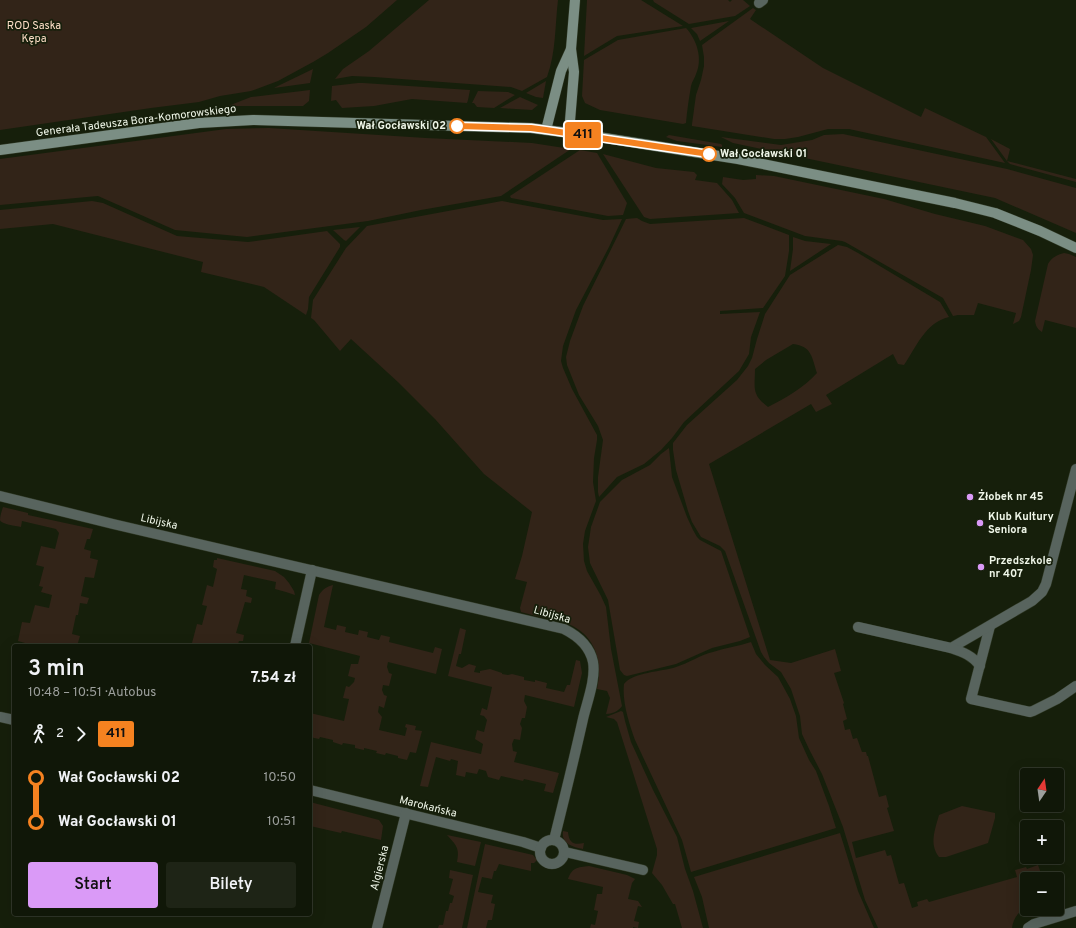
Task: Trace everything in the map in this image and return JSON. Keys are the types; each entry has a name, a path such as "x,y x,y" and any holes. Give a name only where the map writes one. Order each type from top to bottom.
{"street":[{"path":"569,133 574,72 571,49 575,0"},
{"path":"546,130 561,71 571,49"},
{"name":"Generała Tadeusza Bora-Komorowskiego","path":"0,150 199,123 253,120 531,128 738,159 955,203 995,213 1040,231 1076,248"},
{"path":"951,648 1028,604 1044,589 1055,554 1076,469"},
{"name":"Libijska","path":"0,496 113,524 564,629 571,632 590,652 594,671 554,840"},
{"path":"295,644 312,570"},
{"path":"990,626 971,699 1027,712 1033,712 1057,699 1076,686"},
{"path":"858,627 964,652 980,666"},
{"path":"0,717 12,720"},
{"name":"Marokańska","path":"312,790 523,842 541,848"},
{"name":"Algierska","path":"377,928 406,814"},
{"path":"554,840 561,843 564,847 564,857 557,863 548,864 541,857 541,848 547,841 554,840"},
{"path":"565,852 643,870"},
{"path":"1028,928 1034,924 1076,911"}],"green space":[{"name":"ROD Saska Kępa","path":"0,0 397,0 366,27 328,53 278,81 251,91 220,96 199,102 0,130"},
{"path":"429,0 558,0 554,49 547,77 522,91 511,87 374,77 352,76 335,79 343,69 369,51"},
{"path":"587,0 641,0 683,26 617,36 584,56"},
{"path":"653,0 728,0 730,2 732,0 743,0 750,6 735,16 689,24"},
{"path":"753,8 756,10 750,19 823,68 921,117 925,108 986,137 1005,163 849,129 828,129 798,137 774,139 692,126 696,95 704,66 702,45"},
{"path":"729,21 700,41 697,34 691,28"},
{"path":"686,28 696,44 699,62 696,75 691,86 686,123 683,124 600,110 585,103 582,96 584,60 618,40"},
{"path":"313,69 310,83 274,88 282,84"},
{"path":"546,81 543,98 526,93"},
{"path":"358,83 470,90 467,103 412,99 374,106 342,108 336,100 331,101 332,86"},
{"path":"310,90 309,101 303,106 228,106 251,97"},
{"path":"478,91 508,92 515,95 494,108 477,107 474,103 472,103"},
{"path":"520,97 538,105 532,110 500,108"},
{"path":"269,128 532,143 571,149 501,196 368,221 247,237 175,230 98,196 0,205 0,159 226,129"},
{"path":"843,134 1007,169 1076,188 1076,233 995,198 733,143 721,137 781,145 812,140 824,135"},
{"path":"669,135 721,144 722,147 677,141 666,137"},
{"path":"991,139 1010,149 1007,161"},
{"path":"580,150 597,153 627,203 623,215 608,216 511,198 510,196"},
{"path":"603,154 656,168 694,172 697,175 695,180 717,183 732,200 739,213 650,219 644,217"},
{"path":"1007,161 1076,179 1076,182 1010,164"},
{"path":"756,175 774,176 884,199 935,214 985,226 1023,240 1031,249 1033,255 1019,321 1013,324 1016,313 978,303 974,315 953,316 943,298 845,242 805,236 744,213 735,198 722,184 723,177 743,180 756,179"},
{"path":"92,201 103,203 177,236 248,242 327,231 340,244 340,247 309,297 306,315 264,287 201,272 203,262 53,224 0,229 0,210"},
{"path":"502,201 603,220 622,219 576,310 563,346 561,361 572,389 597,435 593,482 596,501 585,531 583,544 584,561 587,571 606,607 611,649 622,706 617,711 611,713 606,714 610,698 607,691 597,689 599,668 595,649 584,634 564,622 521,612 520,608 527,582 515,579 532,512 484,474 435,419 399,383 351,339 340,351 311,318 313,300 346,248 367,226"},
{"path":"637,218 650,224 744,218 789,235 789,251 785,276 763,308 720,311 720,314 760,312 751,337 749,354 739,371 684,422 661,450 644,464 617,477 599,497 598,477 603,440 598,426 579,395 567,365 566,357 570,341 583,306 626,219"},
{"path":"360,227 346,241 333,230"},
{"path":"793,237 805,241 831,244 790,271"},
{"path":"838,245 847,247 858,253 940,302 949,317 934,324 922,336 904,365 898,364 893,354 826,395 832,404 816,412 811,404 709,464 770,660 791,663 835,649 841,671 834,673 844,703 847,719 843,721 845,730 850,729 853,739 857,738 862,752 866,752 868,756 879,797 886,795 889,807 887,808 894,831 852,842 856,858 885,850 887,856 891,855 899,884 904,883 912,908 918,906 917,902 927,899 929,902 1017,877 1015,870 1026,867 1027,869 1038,865 1040,872 1020,872 1020,912 1016,916 1012,928 878,928 865,900 843,827 822,774 802,734 800,716 791,689 781,672 769,663 761,652 725,551 720,546 701,537 692,522 676,470 673,443 687,425 737,380 748,366 752,358 765,314 790,275","holes":["793,344 804,347 808,350 817,373 794,392 768,407 756,394 755,369 766,360"]},
{"path":"1064,253 1076,257 1076,328 1045,320 1042,332 1037,327 1035,321 1048,264 1055,257"},
{"path":"669,448 672,477 687,517 700,540 721,551 750,637 712,648 676,664 627,676 620,670 608,600 590,563 588,547 591,527 600,502 622,480 650,465"},
{"path":"3,507 28,513 28,515 93,529 90,539 87,539 84,549 91,551 90,558 98,560 94,578 85,577 81,596 89,598 87,604 80,603 72,634 80,636 78,644 25,644 18,641 22,622 30,623 35,605 49,608 52,595 41,592 43,587 39,586 44,567 36,565 41,546 55,549 59,533 56,529 22,521 21,527 9,525 0,520"},
{"path":"217,558 275,571 284,577 289,583 295,595 275,589 276,582 244,575 241,589 247,590 246,596 252,598 251,603 245,602 236,633 244,635 243,641 239,641 238,644 192,643 197,624 202,625 207,606 202,605 207,585 213,587 217,569 213,567 214,560 217,560"},
{"path":"333,585 324,627 336,630 337,625 346,627 345,632 358,635 359,630 368,632 367,637 379,640 381,635 390,637 389,642 433,653 435,647 442,649 436,674 388,662 387,667 389,673 392,674 389,686 383,685 382,690 384,695 387,696 384,708 379,706 378,712 382,717 379,730 405,736 407,728 405,727 406,724 416,726 415,730 422,731 416,753 410,752 407,760 386,753 385,755 376,753 377,751 364,748 364,750 355,748 355,745 343,743 342,745 333,742 333,740 320,737 319,739 312,737 312,713 344,721 349,699 343,698 346,686 349,687 354,682 355,678 348,676 351,664 358,664 360,656 309,643 319,595 325,588"},
{"path":"460,628 466,630 461,654 459,654 456,666 462,668 469,664 476,666 474,672 480,673 480,671 490,669 502,674 512,674 524,677 524,680 535,682 535,680 547,683 546,688 564,692 567,685 570,685 576,660 580,661 582,673 574,707 525,695 524,701 527,707 525,718 522,718 520,724 522,728 520,740 514,739 512,744 513,751 517,752 514,762 559,773 553,793 544,791 546,784 501,776 499,780 488,777 486,771 479,769 477,774 466,772 465,777 456,775 458,761 451,759 450,761 436,757 428,787 420,786 431,742 481,754 483,744 475,739 477,730 484,732 487,720 484,716 480,715 482,708 487,710 492,687 448,676"},
{"path":"751,642 756,654 778,677 790,699 796,716 799,738 816,771 836,828 691,872 682,840 635,740 628,720 625,705 624,684 628,680 640,675 670,669 708,653"},
{"path":"621,711 623,712 631,742 677,837 703,928 682,928 675,904 673,904 662,885 652,873 657,855 657,849 617,722 614,719 606,717"},
{"path":"312,803 379,820 383,826 381,840 342,831 341,833 312,826"},
{"path":"962,806 995,813 988,843 946,857 939,857 934,847 934,837 939,815"},
{"path":"563,831 568,832 573,843 584,843 583,849 568,844 564,839"},
{"path":"840,833 858,891 874,928 709,928 702,897 694,877"},
{"path":"447,835 481,842 475,866 457,862 458,850 453,841"},
{"path":"485,844 533,855 537,860 534,863 531,863 531,871 499,864 496,871 494,871 492,879 482,877 478,892 493,895 491,903 495,904 492,920 488,920 486,928 467,928"},
{"path":"589,866 627,875 635,879 632,883 628,899 638,901 642,907 638,906 634,921 639,922 638,928 590,928 591,924 595,925 598,911 594,910 597,894 602,894 603,887 568,879 573,870"},
{"path":"450,870 473,875 462,928 438,928 439,925 443,925 446,911 448,911 454,896 449,894 453,879 449,878"}],"bus line":[{"name":"411","path":"457,126 531,128 709,154"}],"place":[{"name":"Wał Gocławski 02","path":"457,126"},
{"name":"Wał Gocławski 01","path":"709,154"},
{"name":"Żłobek nr 45","path":"970,497"},
{"name":"Klub Kultury Seniora","path":"980,523"},
{"name":"Przedszkole nr 407","path":"981,567"}]}
